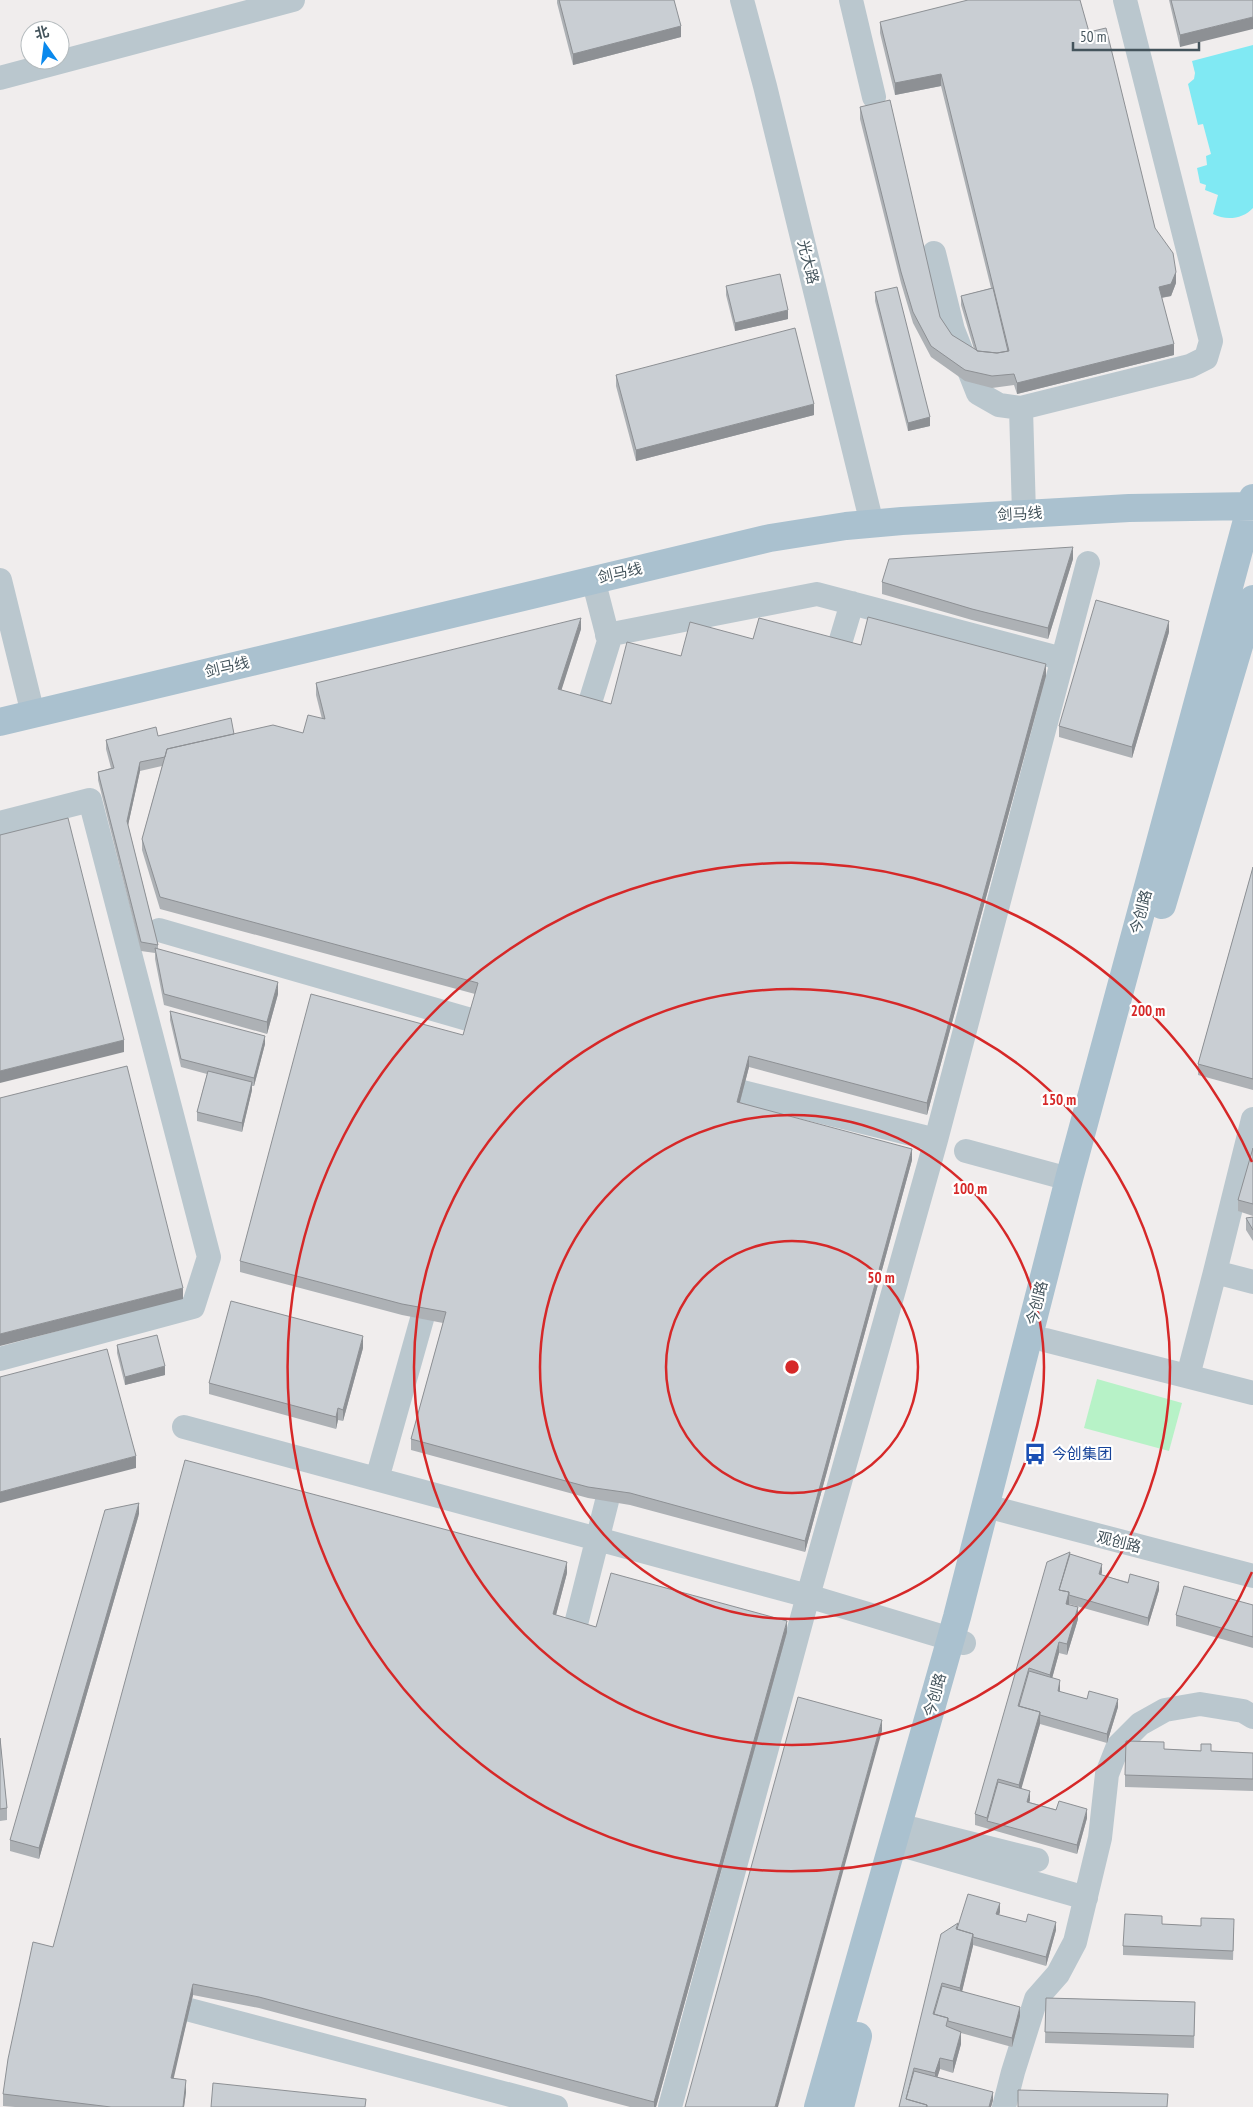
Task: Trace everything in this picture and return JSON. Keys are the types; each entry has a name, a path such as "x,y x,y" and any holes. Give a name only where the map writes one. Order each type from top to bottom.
{"main road":[{"name":"剑马线","path":"0,722 770,538 872,524 1129,508 1252,504"},
{"name":"今创路","path":"840,2107 852,2055 911,1838 957,1641 992,1508 1069,1179 1252,504"},
{"name":"今创路","path":"992,1508 1045,1340 1156,926 1253,599"},
{"name":"今创路","path":"818,2107 957,1641"}],"street":[{"path":"0,78 293,0"},
{"name":"光大路","path":"742,0 765,86 872,524"},
{"path":"851,0 874,97"},
{"path":"934,253 953,330 978,393 999,405 1021,408 1190,366 1206,358 1211,341 1125,0"},
{"path":"1021,408 1024,514"},
{"path":"670,2107 808,1596 936,1140 1088,563"},
{"path":"588,709 609,640 593,579"},
{"path":"0,580 33,714"},
{"path":"608,635 818,594 1063,659"},
{"path":"838,650 852,603"},
{"path":"0,823 90,800 209,1257 193,1307 0,1359"},
{"path":"159,930 471,1020"},
{"path":"742,1092 936,1140"},
{"path":"1188,1376 1216,1272 1253,1118"},
{"path":"966,1151 1069,1179"},
{"path":"1216,1272 1253,1282"},
{"path":"377,1479 422,1319"},
{"path":"1045,1340 1253,1393"},
{"path":"184,1427 808,1596 957,1641"},
{"path":"574,1632 607,1501"},
{"name":"观创路","path":"992,1508 1253,1576"},
{"path":"1004,2107 1012,2072 1036,1999 1058,1974 1075,1942 1100,1838 1106,1774 1118,1746 1140,1724 1165,1710 1200,1704 1243,1711 1253,1717"},
{"path":"911,1838 1037,1860"},
{"path":"911,1838 1086,1898"},
{"path":"190,2010 556,2107"}],"green space":[{"path":"1097,1379 1182,1403 1169,1451 1084,1428"}],"water":[{"path":"1253,45 1253,208 1239,217 1223,218 1213,214 1218,195 1205,190 1206,185 1200,183 1197,168 1207,165 1206,156 1211,154 1203,124 1198,125 1188,84 1194,79 1195,73 1192,61"}],"building":[{"path":"559,0 674,0 681,26 573,54"},
{"path":"968,0 1080,0 1089,32 1106,28 1155,228 1173,253 1176,272 1171,284 1159,287 1174,344 1017,383 1014,374 992,376 965,370 931,346 913,312 901,272 860,107 890,100 940,317 952,335 978,351 997,353 1009,351 941,74 895,83 880,22"},
{"path":"1171,0 1253,0 1253,17 1180,35"},
{"path":"780,274 788,310 735,323 726,286"},
{"path":"897,287 930,417 908,423 875,292"},
{"path":"993,288 1008,351 997,353 977,351 961,296"},
{"path":"795,328 814,404 636,450 616,375"},
{"path":"1073,547 1048,628 972,609 882,582 889,559"},
{"path":"1096,600 1169,621 1132,747 1059,726"},
{"path":"868,617 1046,664 927,1103 749,1056 737,1102 912,1149 805,1541 630,1493 588,1487 411,1439 446,1312 402,1304 240,1261 311,994 463,1035 478,983 160,897 142,839 167,749 273,725 303,733 308,715 325,719 316,683 581,618 558,689 611,704 627,642 681,656 690,622 753,639 759,618 861,645"},
{"path":"231,718 234,734 167,749 165,757 140,762 127,821 158,945 141,942 98,772 114,768 106,740 156,727 158,736"},
{"path":"68,818 124,1040 0,1071 0,835"},
{"path":"1253,867 1253,1079 1198,1064"},
{"path":"155,948 278,982 267,1022 164,994"},
{"path":"170,1011 265,1036 254,1078 181,1059"},
{"path":"127,1066 183,1288 0,1334 0,1098"},
{"path":"208,1071 252,1082 242,1123 197,1112"},
{"path":"1253,1148 1253,1204 1238,1200"},
{"path":"1253,1217 1253,1230 1246,1218"},
{"path":"231,1301 363,1336 343,1410 338,1408 336,1417 209,1383"},
{"path":"157,1335 165,1366 125,1377 117,1345"},
{"path":"107,1349 136,1456 0,1492 0,1377"},
{"path":"185,1460 567,1562 553,1614 596,1627 611,1573 787,1621 654,2102 259,1997 193,1984 171,2078 186,2080 183,2107 111,2107 3,2094 8,2059 33,1942 53,1947"},
{"path":"139,1503 39,1848 10,1840 105,1510"},
{"path":"1070,1552 1059,1590 1069,1592 1066,1604 1078,1607 1067,1644 1059,1642 1050,1675 1029,1668 1018,1706 1040,1712 1019,1785 998,1779 987,1818 975,1814 1047,1562"},
{"path":"1070,1554 1102,1564 1099,1574 1128,1583 1130,1574 1159,1582 1148,1618 1069,1595 1069,1592 1059,1590"},
{"path":"1184,1586 1253,1605 1253,1637 1176,1615"},
{"path":"1029,1671 1060,1680 1058,1691 1087,1699 1089,1691 1118,1699 1107,1734 1040,1715 1040,1712 1019,1706"},
{"path":"798,1697 882,1720 775,2107 685,2107"},
{"path":"0,1738 7,1808 0,1809"},
{"path":"1126,1741 1164,1742 1164,1749 1201,1751 1201,1744 1211,1744 1211,1751 1253,1753 1253,1779 1125,1775"},
{"path":"998,1782 1030,1791 1027,1802 1056,1810 1059,1801 1087,1809 1077,1845 987,1821"},
{"path":"968,1894 1000,1903 996,1914 1026,1922 1028,1914 1056,1922 1046,1957 973,1937 973,1934 957,1929"},
{"path":"1125,1914 1162,1916 1162,1924 1201,1926 1201,1918 1234,1919 1233,1951 1123,1946"},
{"path":"958,1923 956,1929 973,1934 960,1988 942,1983 933,2014 948,2018 946,2026 961,2032 953,2061 940,2058 935,2073 914,2068 906,2099 927,2105 926,2107 899,2107 941,1934"},
{"path":"942,1986 1020,2007 1012,2038 948,2021 948,2018 934,2014"},
{"path":"1046,1998 1195,2002 1194,2036 1045,2032"},
{"path":"914,2071 993,2092 989,2107 927,2107 927,2105 906,2099"},
{"path":"213,2083 366,2099 365,2107 211,2107"},
{"path":"1018,2090 1168,2094 1167,2107 1018,2107"}],"place":[{"name":"今创集团","path":"1035,1454"}]}
